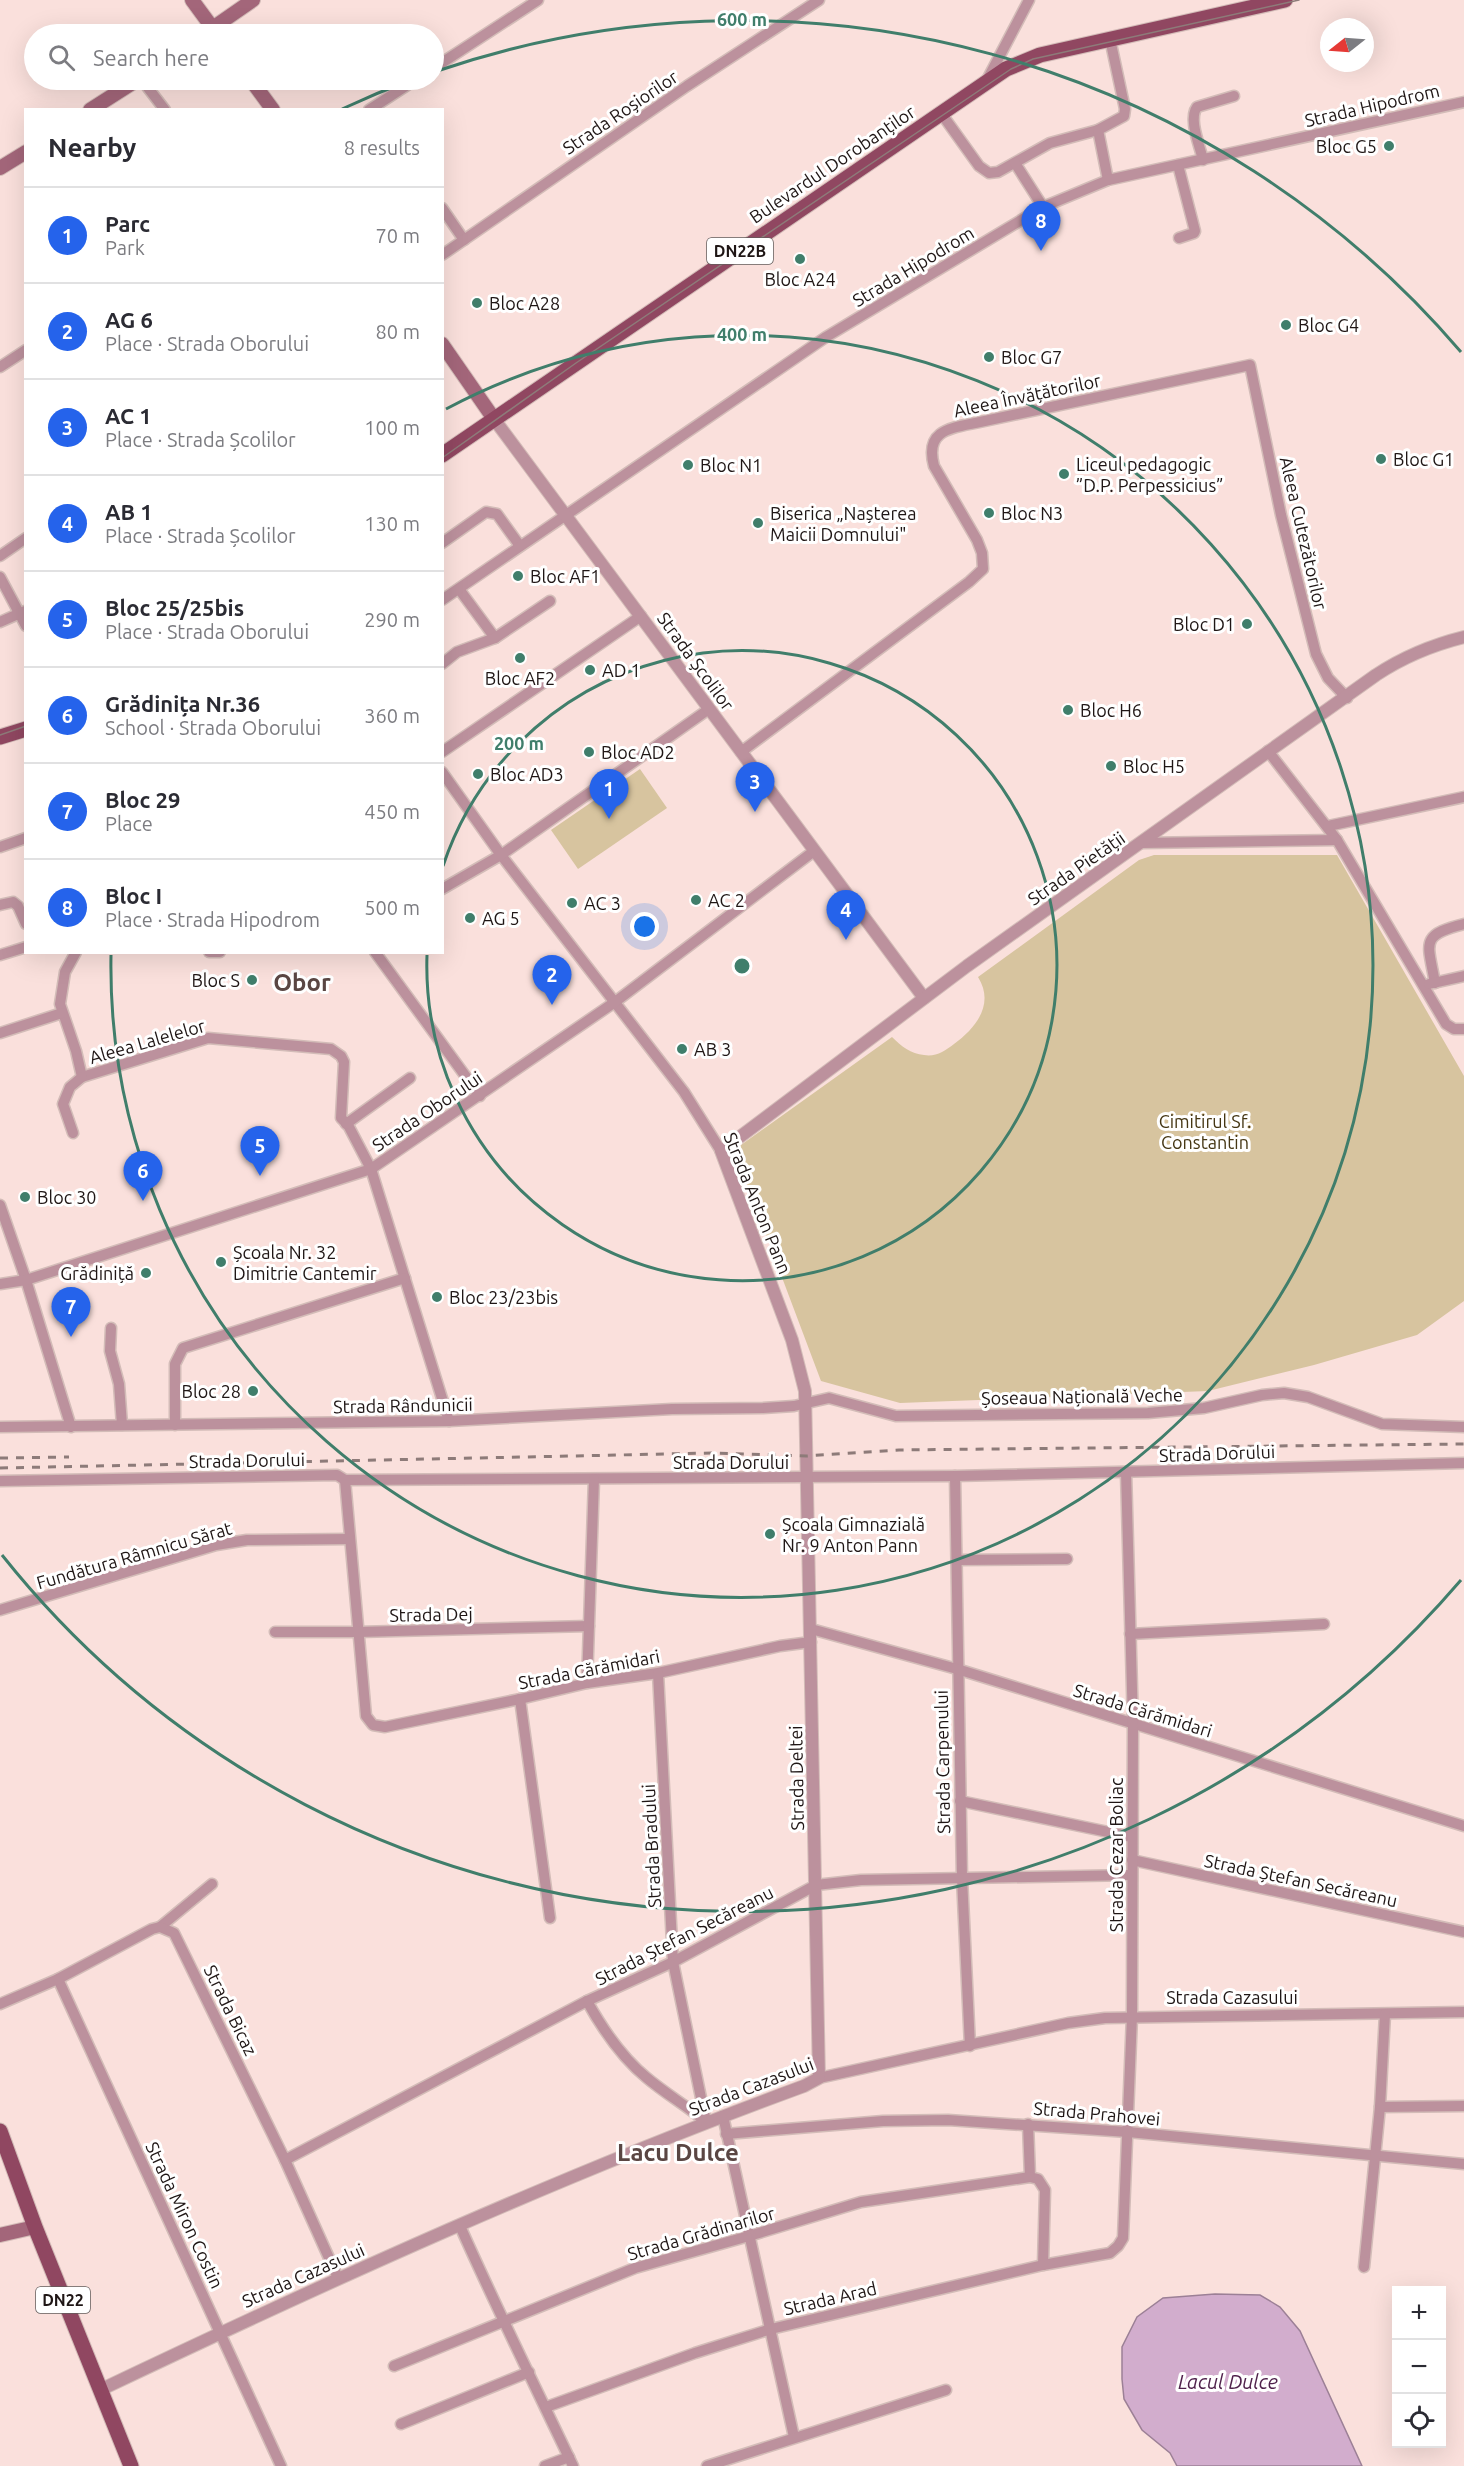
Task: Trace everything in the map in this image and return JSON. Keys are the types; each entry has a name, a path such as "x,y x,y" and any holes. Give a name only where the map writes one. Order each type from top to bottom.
{"main road":[{"path":"192,0 206,24"},
{"path":"222,24 253,0"},
{"name":"Bulevardul Dorobanților","path":"444,454 986,82 1027,59 1285,0"},
{"path":"93,108 121,90"},
{"path":"258,90 272,108"},
{"path":"0,168 24,153"},
{"name":"Strada Școlilor","path":"444,347 494,419"},
{"path":"0,737 24,730"},
{"name":"DN22","path":"0,2131 35,2227 132,2466"},
{"path":"0,2235 35,2227"}],"street":[{"path":"444,61 538,0"},
{"name":"Strada Roșiorilor","path":"444,254 687,86 819,0"},
{"path":"986,82 1029,0"},
{"path":"941,113 979,166 989,173 998,172 1016,163 1050,142 1098,130 1124,116 1125,109 1110,39"},
{"path":"150,90 163,108"},
{"path":"373,108 400,90"},
{"path":"1203,160 1194,111 1197,107 1234,96"},
{"name":"Strada Hipodrom","path":"444,599 826,338 1043,207 1108,180 1464,102"},
{"path":"1098,130 1108,180"},
{"path":"1016,163 1043,207"},
{"path":"1178,165 1195,231 1179,238"},
{"path":"444,211 464,240"},
{"path":"0,367 24,351"},
{"name":"Aleea Cutezătorilor","path":"1250,365 1281,515 1316,654 1329,678 1347,698"},
{"name":"Aleea Învățătorilor","path":"741,752 969,582 983,569 982,553 976,540 934,466 931,453 936,437 950,429 980,422 1250,365"},
{"name":"Strada Școlilor","path":"494,419 924,998"},
{"path":"444,542 486,512 491,512 497,514 520,546"},
{"path":"0,556 24,539"},
{"path":"0,577 23,613 0,622"},
{"path":"459,589 495,638"},
{"path":"444,662 458,652 495,638 550,601"},
{"path":"444,751 641,616"},
{"name":"Strada Pietății","path":"721,1151 924,998 1395,662 1464,637"},
{"path":"444,888 501,855 709,710"},
{"path":"1269,751 1328,826 1430,984 1446,1023 1454,1029 1464,1029"},
{"name":"Strada Anton Pann","path":"444,775 501,855 684,1092 721,1151 792,1340 803,1377 806,1404 807,1478"},
{"path":"1328,826 1464,797"},
{"path":"0,847 24,839"},
{"path":"1142,843 1337,840"},
{"name":"Strada Oborului","path":"0,1284 26,1280 371,1169 615,1002 814,851"},
{"path":"0,905 13,902 18,906 24,920"},
{"path":"1430,984 1429,947 1431,940 1440,930 1464,924"},
{"path":"0,955 24,948"},
{"path":"0,1033 62,1013 60,1004 65,972 75,954"},
{"path":"376,954 480,1096"},
{"path":"1430,984 1464,976"},
{"name":"Aleea Lalelelor","path":"62,1013 76,1051 82,1077 208,1038 331,1049 341,1056 345,1062 341,1118 371,1169 449,1421"},
{"path":"73,1133 63,1104 70,1087 82,1077"},
{"path":"346,1124 410,1078"},
{"path":"0,1205 26,1280 71,1427"},
{"path":"175,1425 175,1364 183,1348 405,1278"},
{"path":"111,1328 110,1350 119,1384 122,1425"},
{"name":"Șoseaua Națională Veche","path":"806,1404 829,1398 896,1416 1148,1413 1204,1408 1262,1395 1284,1393 1308,1397 1382,1424 1464,1427"},
{"name":"Strada Rândunicii","path":"0,1427 449,1421 672,1409 763,1408 806,1404"},
{"name":"Strada Dorului","path":"0,1481 337,1475 345,1480 807,1478 1464,1463"},
{"name":"Strada Cezar Boliac","path":"1123,2238 1132,2016 1133,1725 1126,1472"},
{"name":"Strada Carpenului","path":"955,1476 962,1878 970,2046"},
{"name":"Strada Deltei","path":"807,1478 819,2078"},
{"path":"588,1683 594,1479"},
{"path":"345,1480 358,1632"},
{"name":"Fundătura Râmnicu Sărat","path":"0,1610 216,1545 247,1540 350,1539"},
{"path":"957,1560 1067,1559"},
{"path":"1130,1634 1324,1624"},
{"name":"Strada Dej","path":"275,1632 589,1626"},
{"name":"Strada Cărămidari","path":"811,1629 957,1670 1464,1826"},
{"name":"Strada Cărămidari","path":"358,1632 366,1716 373,1725 385,1727 588,1683 658,1673 780,1646 811,1642"},
{"name":"Strada Bradului","path":"658,1673 673,1962 706,2122"},
{"path":"520,1699 550,1918"},
{"path":"960,1801 1132,1837"},
{"name":"Strada Ștefan Secăreanu","path":"1132,1860 1464,1932"},
{"name":"Strada Ștefan Secăreanu","path":"285,2160 587,2001 673,1962 816,1885 861,1880 1132,1875"},
{"path":"0,2004 58,1979 152,1929 160,1927 212,1884"},
{"name":"Strada Bicaz","path":"160,1927 174,1932 179,1941 285,2160 338,2278"},
{"name":"Strada Miron Costin","path":"58,1979 281,2466"},
{"path":"587,2001 613,2042 628,2060 646,2077 685,2104 706,2122"},
{"name":"Strada Cazasului","path":"100,2390 338,2278 706,2122 804,2086 819,2078 1068,2023 1132,2016 1464,2012"},
{"path":"1364,2267 1380,2107 1385,2014"},
{"path":"1380,2107 1464,2106"},
{"path":"723,2116 794,2437"},
{"name":"Strada Prahovei","path":"726,2134 883,2121 948,2120 1128,2132 1464,2164"},
{"path":"1028,2124 1030,2177 1038,2179 1045,2190 1043,2265"},
{"name":"Strada Grădinarilor","path":"394,2366 635,2268 861,2202 1030,2177"},
{"path":"460,2226 503,2323 529,2372 571,2462 545,2466"},
{"name":"Strada Arad","path":"546,2407 695,2353 771,2329 1043,2265 1110,2253 1123,2238"},
{"path":"401,2424 529,2372"},
{"path":"707,2466 946,2390"}],"green space":[{"path":"640,769 667,808 578,869 551,830"},
{"name":"Cimitirul Sf. Constantin","path":"1154,855 1337,855 1464,1076 1464,1301 1417,1335 1314,1365 1208,1391 900,1403 821,1381 734,1150 892,1037 906,1049 919,1054 936,1054 951,1047 969,1031 981,1015 985,997 978,977 1139,860"}],"water":[{"name":"Lacul Dulce","path":"1215,2294 1260,2295 1280,2307 1300,2331 1362,2466 1177,2466 1170,2453 1142,2430 1124,2399 1122,2379 1122,2347 1137,2317 1163,2298"}],"tram line":[{"path":"444,457 576,363 1011,69 1033,59 1299,0"},
{"path":"0,735 24,727"}],"railway":[{"path":"0,1468 713,1453 806,1456 899,1450 1464,1444"},
{"path":"0,1458 69,1457"}],"place":[{"name":"Bloc G5","path":"1389,146"},
{"name":"Bloc I","path":"1041,251"},
{"name":"Bloc A24","path":"800,259"},
{"name":"Bloc A28","path":"477,303"},
{"name":"Bloc G4","path":"1286,325"},
{"name":"Bloc G7","path":"989,357"},
{"name":"Bloc G1","path":"1381,459"},
{"name":"Bloc N1","path":"688,465"},
{"name":"Liceul pedagogic ”D.P. Perpessicius”","path":"1064,474"},
{"name":"Bloc N3","path":"989,513"},
{"name":"Biserica „Nașterea Maicii Domnului\"","path":"758,523"},
{"name":"Bloc AF1","path":"518,576"},
{"name":"Bloc D1","path":"1247,624"},
{"name":"Bloc AF2","path":"520,658"},
{"name":"AD 1","path":"590,670"},
{"name":"Bloc H6","path":"1068,710"},
{"name":"Bloc AD2","path":"589,752"},
{"name":"Bloc H5","path":"1111,766"},
{"name":"Bloc AD3","path":"478,774"},
{"name":"AC 1","path":"755,812"},
{"name":"Parc","path":"609,819"},
{"name":"AC 2","path":"696,900"},
{"name":"AC 3","path":"572,903"},
{"name":"AG 5","path":"470,918"},
{"name":"AB 1","path":"846,940"},
{"name":"Bloc S","path":"252,980"},
{"name":"AG 6","path":"552,1005"},
{"name":"AB 3","path":"682,1049"},
{"name":"Bloc 25/25bis","path":"260,1176"},
{"name":"Bloc 30","path":"25,1197"},
{"name":"Grădinița Nr.36","path":"143,1201"},
{"name":"Școala Nr. 32 Dimitrie Cantemir","path":"221,1262"},
{"name":"Grădiniță","path":"146,1273"},
{"name":"Bloc 23/23bis","path":"437,1297"},
{"name":"Bloc 29","path":"71,1337"},
{"name":"Bloc 28","path":"253,1391"},
{"name":"Școala Gimnazială Nr. 9 Anton Pann","path":"770,1534"}],"district":[{"name":"Obor","path":"302,982"},
{"name":"Lacu Dulce","path":"678,2152"}]}
